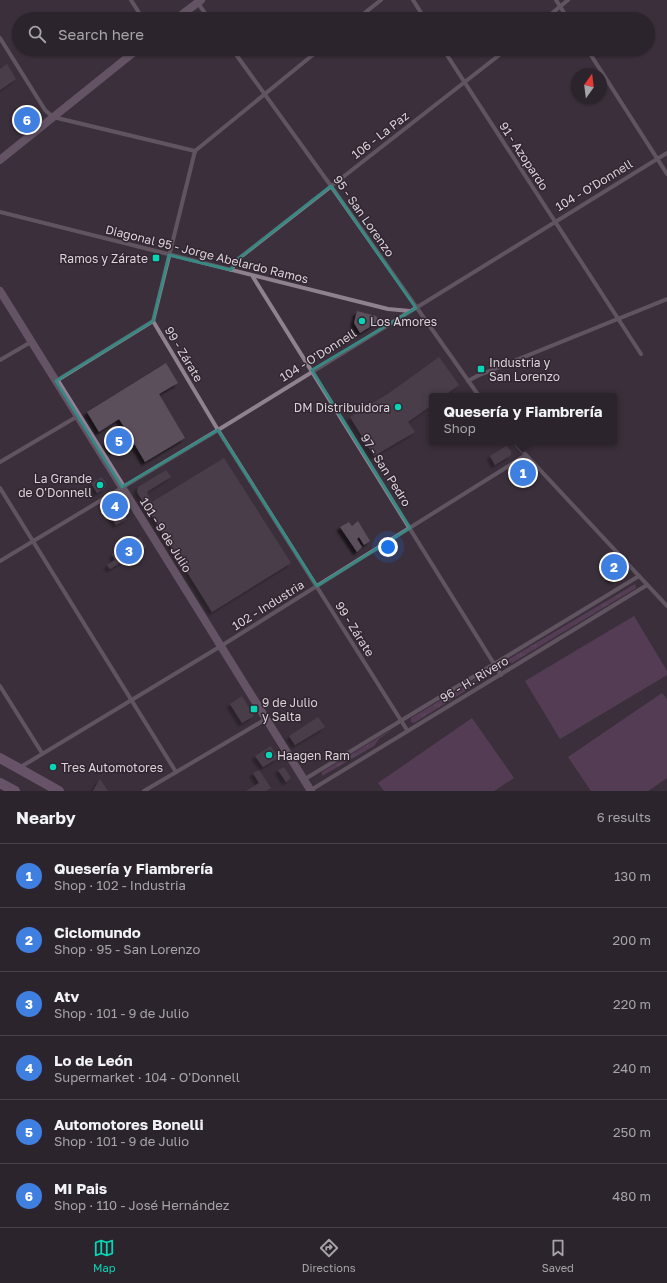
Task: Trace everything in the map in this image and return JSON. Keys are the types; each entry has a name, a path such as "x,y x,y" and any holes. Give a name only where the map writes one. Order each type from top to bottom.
{"main road":[{"path":"0,758 59,791"},
{"path":"0,782 15,791"}],"street":[{"path":"131,0 139,12"},
{"path":"366,12 381,0"},
{"path":"413,0 421,12"},
{"path":"556,0 564,12"},
{"path":"553,12 568,0"},
{"path":"185,12 199,1 205,12"},
{"path":"0,38 45,110 53,117 195,151 311,56"},
{"path":"0,160 129,56"},
{"name":"95 - San Lorenzo","path":"237,56 477,393"},
{"name":"91 - Azopardo","path":"447,56 555,221 617,320 641,354"},
{"name":"106 - La Paz","path":"232,270 238,258 498,56"},
{"path":"591,56 667,174"},
{"name":"99 - Zárate","path":"195,151 153,321 218,430 407,730"},
{"name":"104 - O'Donnell","path":"0,561 218,430 312,370 416,308 667,153"},
{"name":"Diagonal 95 - Jorge Abelardo Ramos","path":"0,212 388,310 411,311"},
{"name":"97 - San Pedro","path":"254,277 501,675"},
{"name":"101 - 9 de Julio","path":"0,291 311,791"},
{"path":"468,381 667,299"},
{"path":"56,381 153,321"},
{"path":"0,360 31,342"},
{"path":"0,462 78,416"},
{"path":"517,445 667,606"},
{"name":"102 - Industria","path":"19,768 221,646 526,455"},
{"path":"0,488 176,772"},
{"name":"96 - H. Rivero","path":"304,779 638,576"},
{"name":"96 - H. Rivero","path":"311,791 407,730 501,675 647,585"},
{"path":"0,686 42,754"},
{"path":"144,791 266,719"}],"highlighted area":[{"path":"331,186 416,308 312,370 410,528 317,586 218,430 122,487 56,381 153,321 169,255 231,270 238,259"}],"green space":[{"path":"635,584 636,588 512,663 508,662 509,659"},
{"path":"634,616 667,671 667,675 560,739 525,681"},
{"path":"486,673 474,682 470,688 414,723 411,722 411,718"},
{"path":"662,693 667,699 667,778 648,791 591,791 568,757"},
{"path":"472,718 514,778 494,791 384,791 378,783"},
{"path":"393,729 379,739 374,746 322,776 322,772"}],"building":[{"path":"7,64 16,79 0,90 0,69"},
{"path":"34,110 37,119 24,130 17,121"},
{"path":"357,311 376,316 379,321 360,333 354,323"},
{"name":"DM Distribuidora","path":"439,357 459,385 448,393 429,393 429,407 408,422 415,432 374,456 350,417 389,393"},
{"path":"166,363 178,383 159,394 185,438 145,462 132,440 112,452 106,442 126,430 119,419 99,432 87,412"},
{"path":"506,446 511,451 511,455 495,465 490,456"},
{"path":"224,458 291,563 212,612 137,492 138,487 166,470 171,477 148,491 147,494 152,502"},
{"path":"522,468 525,469 531,476 523,484 515,472"},
{"path":"102,477 106,483 105,488 97,493 91,483"},
{"path":"112,502 118,504 127,519 116,525 105,507"},
{"path":"358,521 370,541 364,545 359,537 357,539 362,547 357,552 340,527 349,522 352,526"},
{"path":"140,537 146,547 110,569 107,565 115,560 112,554"},
{"path":"618,568 621,571 621,576 612,581 609,577"},
{"path":"242,696 254,716 242,723 230,704"},
{"path":"318,717 325,727 295,745 289,736"},
{"path":"271,746 278,758 263,767 255,756"},
{"path":"284,767 291,778 286,782 278,770"},
{"path":"259,770 271,788 266,791 246,791 259,783 253,773"},
{"path":"100,779 108,791 93,791"}],"place":[{"name":"MI Pais","path":"27,120"},
{"name":"Ramos y Zárate","path":"156,258"},
{"name":"Los Amores","path":"362,321"},
{"name":"Industria y San Lorenzo","path":"481,369"},
{"name":"DM Distribuidora","path":"398,407"},
{"name":"Automotores Bonelli","path":"119,441"},
{"name":"Quesería y Fiambrería","path":"523,473"},
{"name":"La Grande de O'Donnell","path":"100,485"},
{"name":"Lo de León","path":"115,506"},
{"name":"Atv","path":"129,551"},
{"name":"Ciclomundo","path":"614,567"},
{"name":"9 de Julio y Salta","path":"254,709"},
{"name":"Haagen Ram","path":"269,755"},
{"name":"Tres Automotores","path":"53,767"}]}
